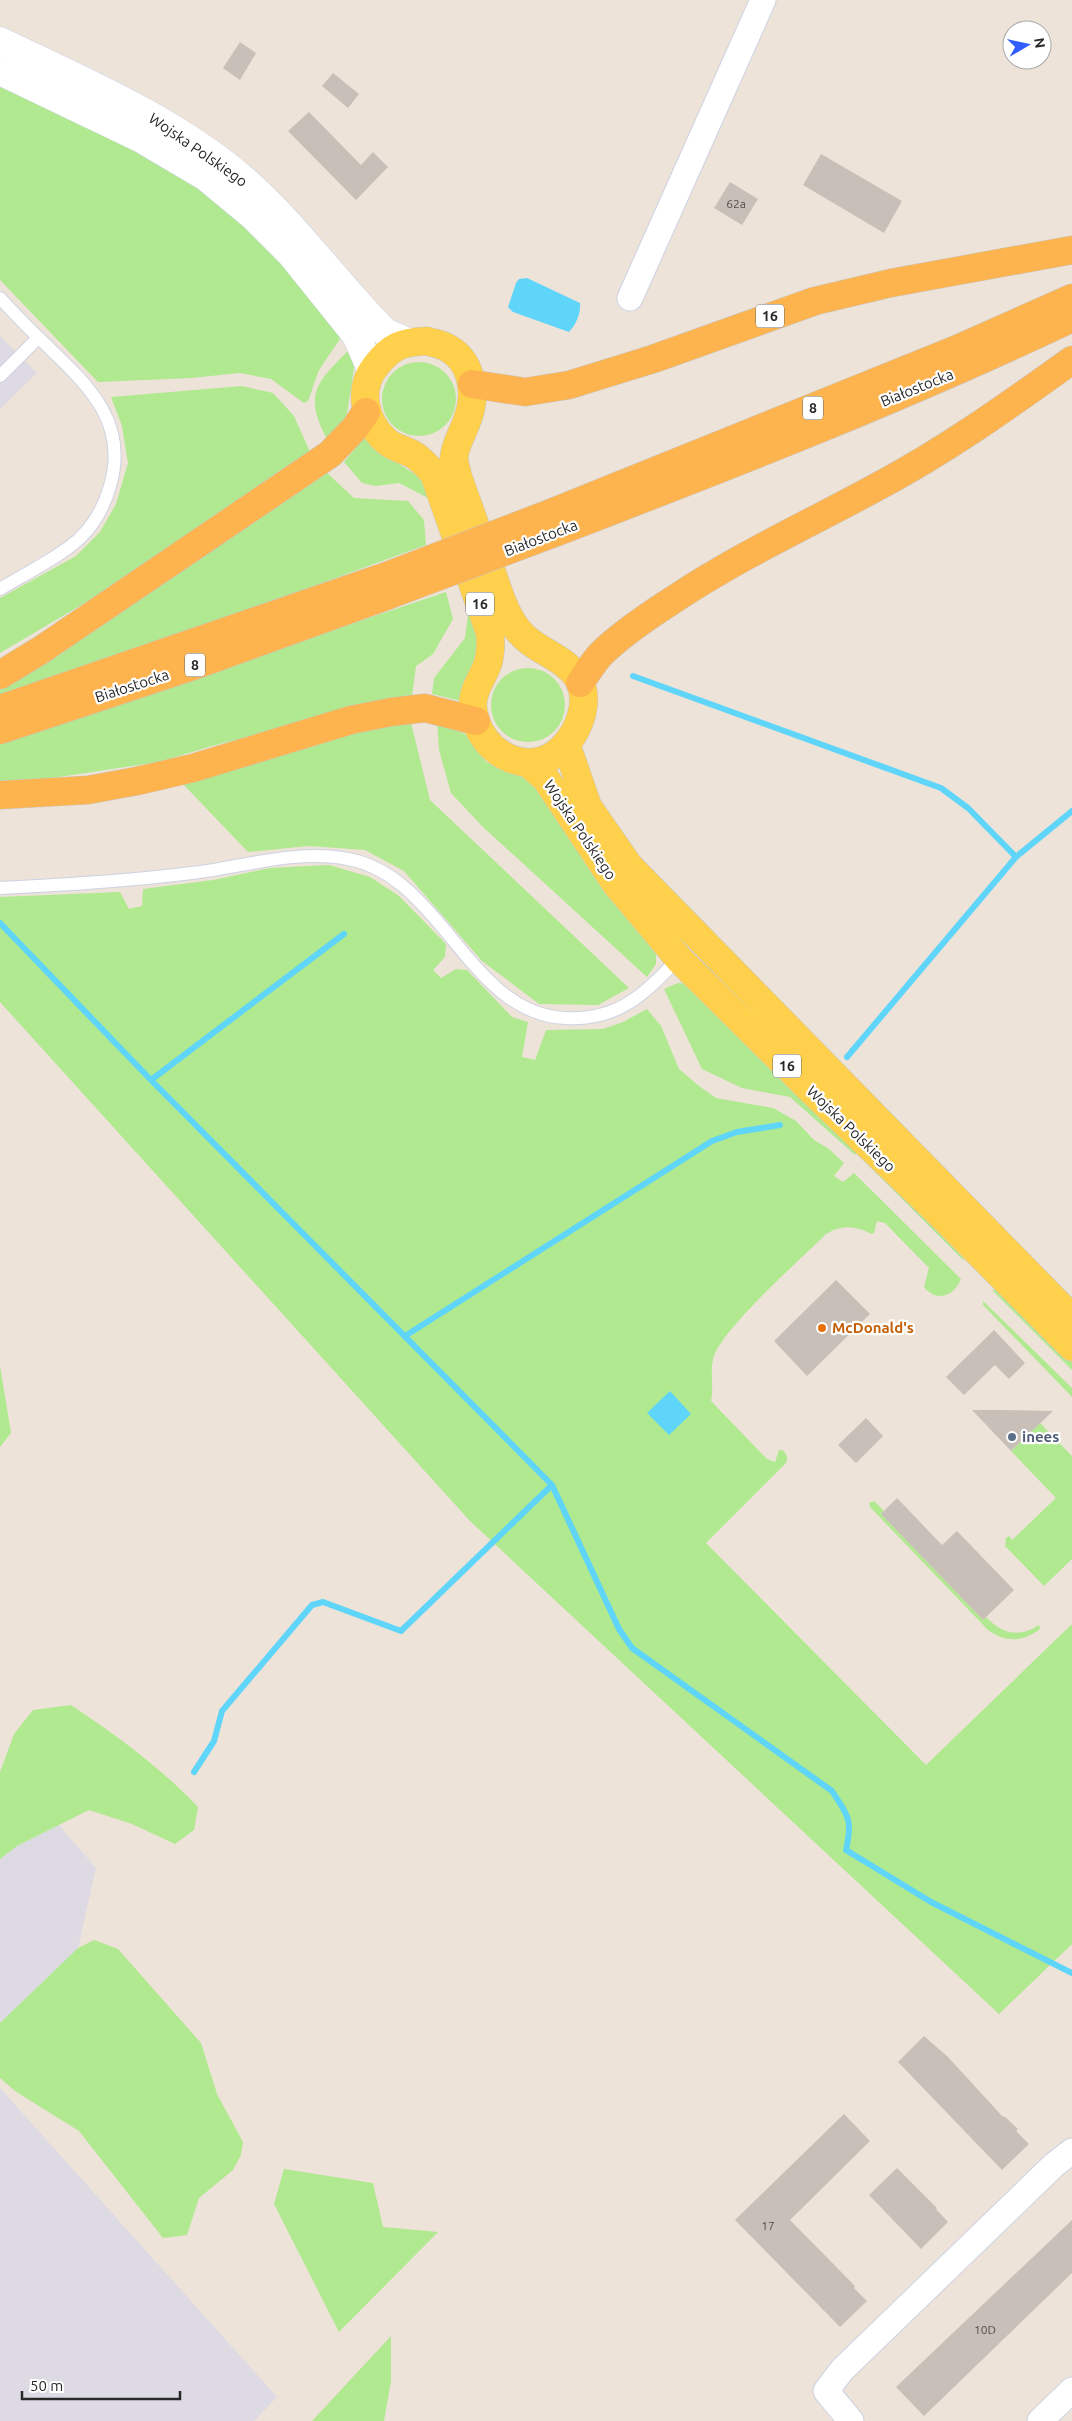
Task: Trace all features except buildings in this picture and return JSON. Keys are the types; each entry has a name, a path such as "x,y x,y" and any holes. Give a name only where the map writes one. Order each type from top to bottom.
{"highway":[{"name":"16","path":"472,384 525,392 569,385 654,359 815,301 891,283 1072,250"},
{"name":"Białostocka","path":"554,523 1072,298"},
{"name":"Białostocka","path":"0,730 193,666 386,586 554,523 748,458 955,372 1072,318"},
{"path":"580,683 600,656 651,614 742,556 875,488 931,456 981,425 1072,360"},
{"path":"0,675 330,454 355,428 366,412"},
{"name":"Białostocka","path":"0,709 386,586"},
{"path":"0,795 88,790 137,781 193,768 352,720 391,712 425,708 476,721"}],"main road":[{"name":"Wojska Polskiego","path":"0,41 142,111 222,163 266,200 385,332 408,342"},
{"name":"Wojska Polskiego","path":"0,72 140,138 206,177 253,216 297,260 356,335 372,371"},
{"name":"16","path":"408,342 427,341 446,347 462,361 472,384 473,401 458,443 448,483 490,633 489,658 479,679 473,708 476,721 493,749 509,758 528,763"},
{"path":"366,412 364,393 372,371 382,357 395,347 408,342"},
{"name":"16","path":"366,412 384,440 414,455 434,474 448,483 510,620 531,645 561,660 580,683"},
{"path":"528,763 544,761 556,754 576,731 582,717 583,697 580,683"},
{"name":"Wojska Polskiego","path":"566,744 588,807 629,866 700,937 1001,1261 1072,1347"},
{"name":"Wojska Polskiego","path":"528,763 546,779 616,884 679,959 944,1218 1072,1318"}],"street":[{"path":"630,298 763,0"},
{"path":"851,2421 826,2392 842,2370 1054,2165 1072,2151"},
{"path":"1040,2421 1072,2390"}],"lane":[{"path":"0,298 38,338 80,377 96,397 110,427 116,454 106,500 95,521 69,547 0,590"},
{"path":"0,376 38,338"},
{"path":"0,888 136,880 290,857 348,859 373,867 405,889 436,919 494,987 517,1004 536,1014 556,1018 580,1019 616,1011 649,989 700,937"}],"shaded area":[{"path":"0,336 37,373 0,409"},
{"path":"59,1825 96,1868 78,1948 0,2023 0,1859 17,1846"},
{"path":"0,2088 277,2397 254,2421 0,2421"}],"green space":[{"path":"0,81 189,174 287,261 344,333 319,370 308,401 304,403 271,379 240,373 191,378 98,382 0,280"},
{"path":"352,347 354,368 346,420 328,441 316,411 315,399 317,389 322,379"},
{"path":"419,362 433,365 445,373 453,385 456,399 453,413 445,425 433,433 419,436 405,433 393,425 385,413 382,399 385,385 393,373 405,365"},
{"path":"242,386 273,393 294,416 310,452 88,601 0,653 0,598 76,556 100,532 116,504 128,463 122,426 111,397"},
{"path":"365,437 374,448 424,480 432,500 399,483 376,486 362,483 344,462"},
{"path":"326,472 354,498 408,501 424,520 426,545 58,679 0,697 0,690 41,666"},
{"path":"446,592 453,619 433,654 416,666 412,696 212,746 159,762 52,778 0,781 0,742"},
{"path":"470,600 481,638 476,664 461,701 432,694 434,678 465,638"},
{"path":"528,668 542,671 554,679 562,691 565,705 562,719 554,731 542,739 528,742 514,739 502,731 494,719 491,705 494,691 502,679 514,671"},
{"path":"437,719 468,736 486,762 536,783 656,945 656,964 647,977 483,827 451,793 439,750"},
{"path":"411,723 430,800 629,988 598,1005 539,1004 482,961 404,871 365,850 308,846 248,852 183,784 367,730"},
{"path":"329,865 370,877 399,896 446,944 445,957 433,970 441,978 456,969 467,970 512,1017 528,1022 522,1057 535,1060 546,1030 603,1029 623,1022 647,1009 661,1026 679,1069 716,1098 773,1108 796,1121 814,1140 829,1149 844,1163 834,1176 843,1182 854,1173 961,1279 950,1293 940,1296 929,1292 924,1287 929,1268 885,1223 877,1221 874,1233 872,1234 860,1229 843,1227 826,1234 745,1313 730,1331 713,1359 711,1401 767,1459 775,1462 779,1450 782,1450 786,1454 787,1461 706,1543 926,1765 1072,1624 1072,1944 999,2014 470,1521 0,1002 0,897 120,892 129,909 142,906 143,889 213,880 270,868"},
{"path":"678,983 691,984 859,1146 855,1155 790,1097 742,1088 702,1069 664,989"},
{"path":"872,1158 958,1246 964,1261 864,1161"},
{"path":"992,1290 1002,1291 1072,1362 1072,1370"},
{"path":"983,1301 1072,1388 1072,1397 983,1305"},
{"path":"0,1366 11,1433 0,1447"},
{"path":"1040,1423 1072,1456 1072,1559 1044,1586 1005,1546 1006,1538 1009,1536 1012,1540 1056,1498 1011,1451"},
{"path":"874,1501 884,1511 881,1514 983,1620 986,1617 998,1627 1011,1632 1025,1632 1039,1625 1040,1629 1027,1636 1014,1639 1001,1637 988,1630 870,1507 869,1503"},
{"path":"71,1705 137,1752 198,1807 194,1830 175,1844 132,1824 89,1810 17,1846 0,1859 0,1772 14,1734 33,1710"},
{"path":"94,1940 118,1949 201,2043 217,2094 243,2142 241,2155 233,2170 199,2198 187,2235 163,2238 79,2131 15,2091 0,2078 0,2023 78,1948"},
{"path":"284,2169 373,2183 383,2227 438,2232 339,2332 274,2204"},
{"path":"391,2336 391,2381 384,2421 312,2421"}],"water":[{"path":"527,278 580,303 578,319 569,332 513,312 508,307 516,283 519,279"},
{"path":"670,1391 691,1414 669,1435 647,1413"}],"waterway":[{"path":"633,676 941,788 968,808 1016,857"},
{"path":"847,1057 1016,857 1072,811"},
{"path":"0,923 151,1080 552,1485 619,1629 632,1648 832,1791 848,1818 849,1831 846,1850 931,1902 1072,1973"},
{"path":"151,1080 344,934"},
{"path":"405,1336 712,1141 737,1132 780,1125"},
{"path":"194,1772 214,1741 222,1711 312,1605 323,1602 401,1631 552,1485"}],"place":[{"name":"McDonald's","path":"822,1328"},
{"name":"inees","path":"1012,1437"}]}
